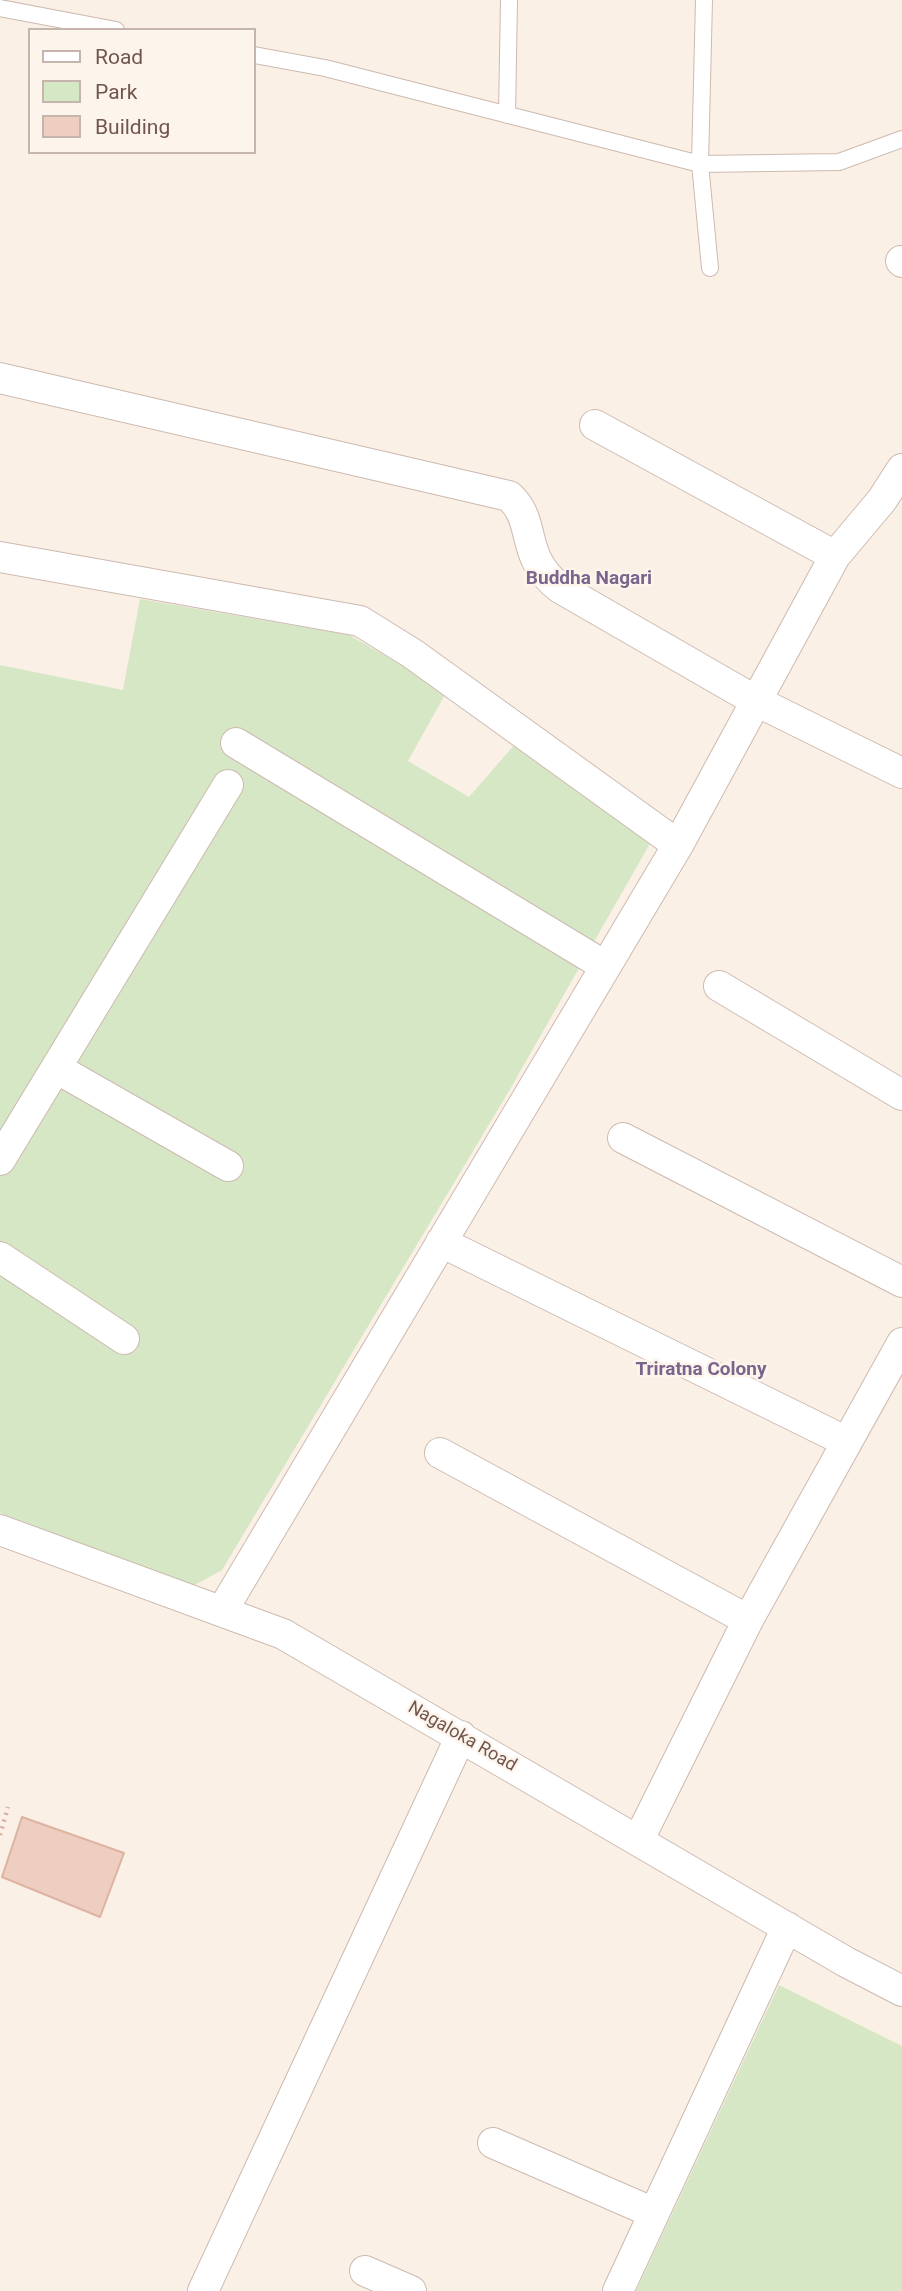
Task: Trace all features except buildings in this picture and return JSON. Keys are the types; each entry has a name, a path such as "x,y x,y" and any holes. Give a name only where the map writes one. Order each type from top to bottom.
{"street":[{"path":"0,378 509,496 520,506 533,556 544,575 560,588 756,701 902,773"},
{"path":"595,425 835,556"},
{"path":"222,1611 678,845 835,556 883,500 902,469"},
{"path":"0,557 360,621 413,654 678,845"},
{"path":"236,743 605,966"},
{"path":"0,1160 228,785"},
{"path":"719,986 902,1095"},
{"path":"56,1068 228,1166"},
{"path":"623,1138 902,1282"},
{"path":"441,1242 845,1441"},
{"path":"0,1257 124,1339"},
{"path":"639,1839 748,1620 845,1441 902,1343"},
{"path":"440,1453 748,1620"},
{"name":"Nagaloka Road","path":"0,1530 283,1633 787,1927 902,1991"},
{"path":"203,2291 461,1736"},
{"path":"618,2291 787,1927"},
{"path":"493,2143 654,2213"},
{"path":"365,2271 411,2291"}],"lane":[{"path":"507,115 509,0"},
{"path":"704,0 699,164 710,268"},
{"path":"0,8 105,28"},
{"path":"256,55 325,68 699,164 838,162 902,139"}],"path":[{"path":"0,1835 8,1807"}],"green space":[{"path":"140,599 349,635 447,691 408,761 469,797 516,743 652,840 509,1091 222,1570 193,1586 0,1513 0,665 123,690"},
{"path":"779,1985 902,2046 902,2291 636,2291"}],"district":[{"name":"Buddha Nagari","path":"589,579"},
{"name":"Triratna Colony","path":"701,1370"}]}
